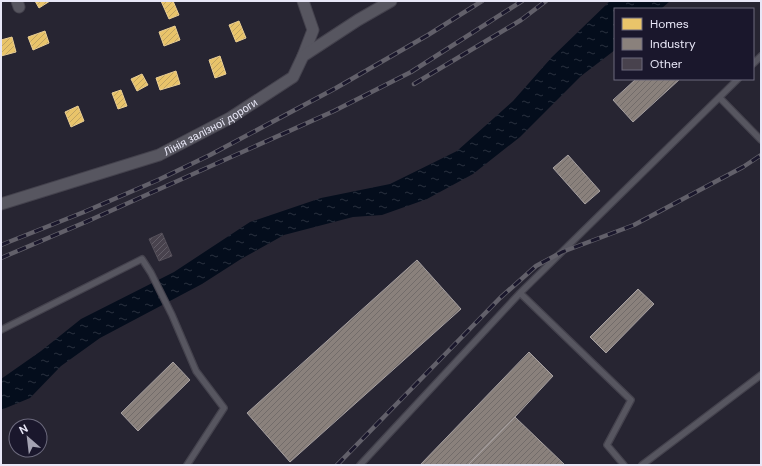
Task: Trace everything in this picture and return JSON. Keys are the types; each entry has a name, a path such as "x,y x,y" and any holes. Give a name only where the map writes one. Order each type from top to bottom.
{"street":[{"name":"Лінія залізної дороги","path":"1,204 159,155 230,118 293,77 313,30 303,1"},
{"path":"303,56 358,20 391,1"}],"lane":[{"path":"360,465 520,293 737,80"},
{"path":"720,98 761,140"},
{"path":"1,330 142,259 151,273 172,315 196,371 224,408 187,465"},
{"path":"520,293 631,400 606,445 624,465"},
{"path":"642,465 761,375"}],"water":[{"path":"610,1 670,1 662,8 614,8 614,51 581,76 520,137 473,174 427,199 382,215 353,217 284,235 241,259 202,284 100,338 61,366 30,398 1,410 1,379 41,351 81,319 174,272 250,222 321,198 390,184 457,151 513,101 552,57"}],"building: Homes":[{"path":"35,1 50,1 39,8"},
{"path":"161,1 173,1 179,15 169,19"},
{"path":"239,21 246,38 236,42 229,25"},
{"path":"175,26 180,40 164,46 159,32"},
{"path":"45,31 49,43 33,50 28,37"},
{"path":"12,37 16,52 1,56 1,40"},
{"path":"220,56 226,74 215,78 209,60"},
{"path":"176,71 180,84 160,90 156,78"},
{"path":"142,74 148,85 137,91 131,79"},
{"path":"121,90 127,106 118,109 112,93"},
{"path":"78,106 84,121 71,127 65,112"}],"building: Industry":[{"path":"635,80 679,80 633,122 613,100"},
{"path":"568,155 600,191 585,204 553,168"},
{"path":"417,260 461,309 290,462 247,413"},
{"path":"638,289 654,304 606,353 590,337"},
{"path":"529,352 553,376 515,417 468,465 420,465"},
{"path":"173,362 190,380 138,431 121,413"},
{"path":"515,417 565,465 468,465"}],"building: Other":[{"path":"162,233 172,256 159,261 149,239"}],"railway":[{"path":"1,245 84,212 158,180 210,155 336,88 428,35 482,1"},
{"path":"1,258 88,221 334,111 411,72 522,1"},
{"path":"414,84 521,20 546,1"},
{"path":"337,465 500,298 536,266 562,252 634,225 743,167 761,155"}]}
